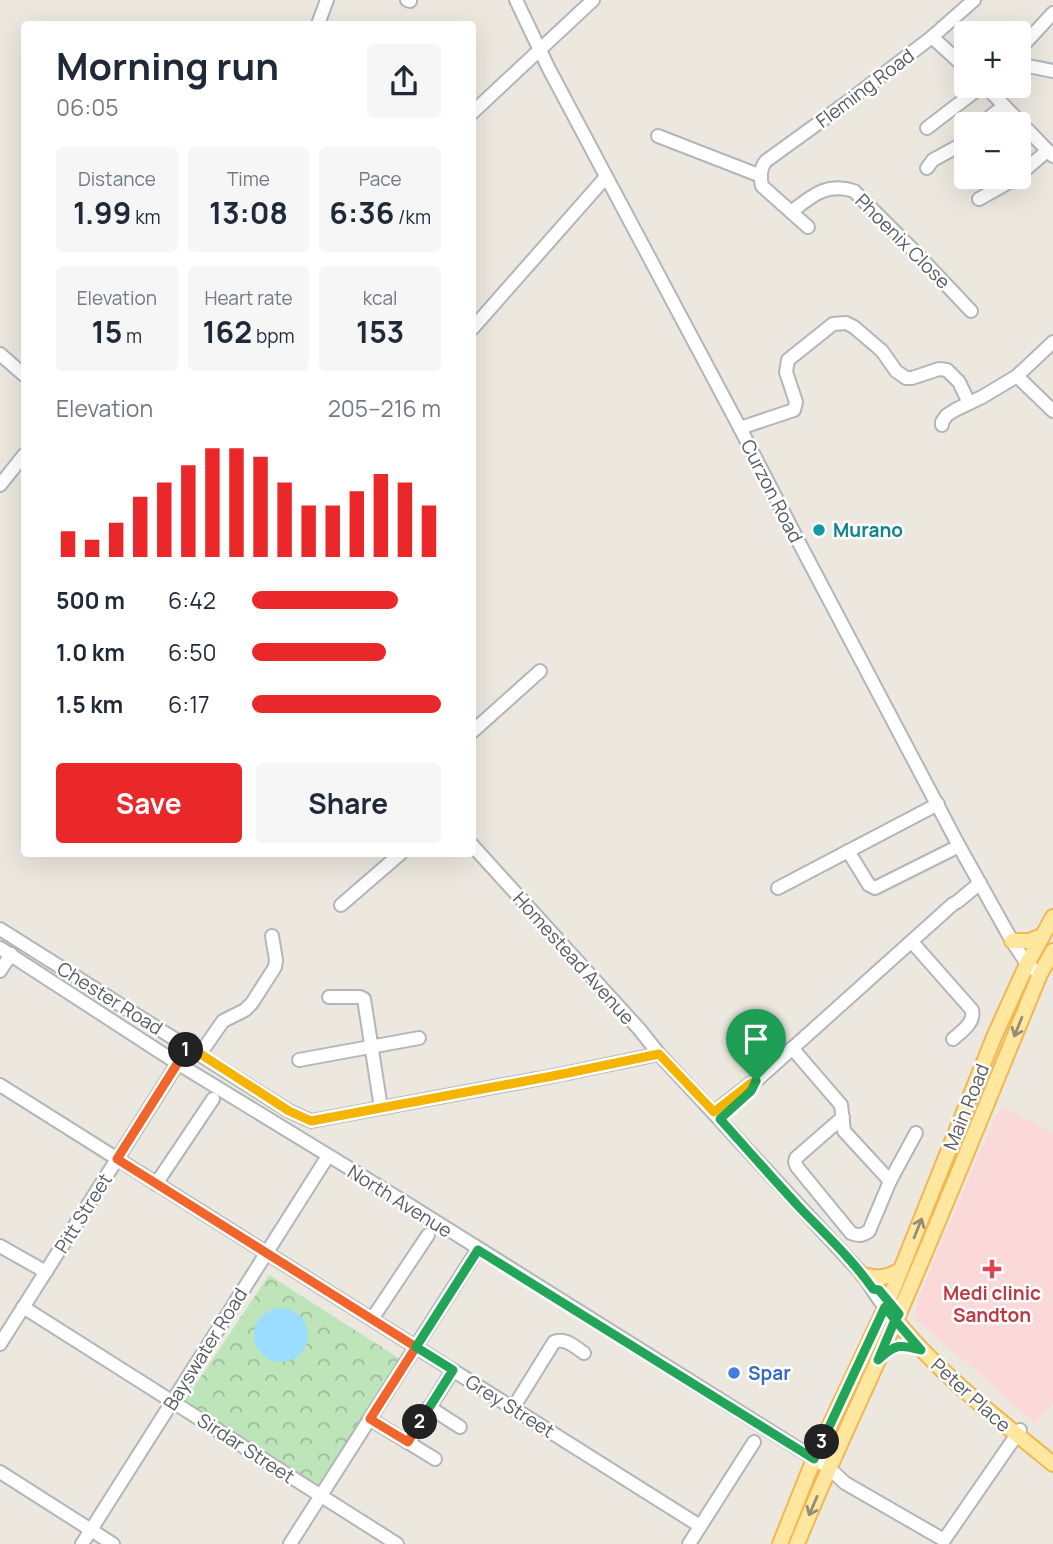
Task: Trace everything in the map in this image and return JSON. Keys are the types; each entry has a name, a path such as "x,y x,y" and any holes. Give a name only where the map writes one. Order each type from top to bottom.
{"main road":[{"name":"Main Road","path":"892,1311 901,1270 994,1037 1027,964 1053,917"},
{"path":"1012,941 1029,941 1042,936"},
{"name":"Main Road","path":"892,1311 959,1175 1040,974 1053,951"},
{"path":"863,1275 881,1278 901,1270"},
{"path":"797,1544 878,1360 892,1311"},
{"path":"780,1544 814,1459 892,1311"},
{"name":"Peter Place","path":"892,1311 921,1350 978,1403 1053,1458"},
{"name":"Peter Place","path":"892,1311 1053,1464"},
{"path":"878,1360 899,1345 921,1350"}],"street":[{"path":"319,21 327,0"},
{"name":"Curzon Road","path":"516,0 540,51 958,846 1012,941 1027,964 1040,974"},
{"path":"476,109 593,0"},
{"name":"Fleming Road","path":"761,176 762,166 766,161 932,37 971,1"},
{"path":"1031,37 1053,13"},
{"path":"932,37 954,57"},
{"path":"1031,67 1053,71"},
{"path":"926,128 968,98"},
{"path":"996,98 1050,153 1031,167"},
{"path":"996,112 1004,106"},
{"path":"658,136 761,176 762,186 808,227"},
{"path":"926,168 933,160 954,149"},
{"path":"476,324 606,177"},
{"name":"Phoenix Close","path":"791,212 821,191 843,188 854,191 971,311"},
{"path":"979,199 997,189"},
{"path":"740,428 794,410 796,402 786,372 788,360 837,323 851,324 883,352 903,376 912,378 939,369 947,370 959,382 970,403"},
{"path":"942,425 947,415 1017,376 1053,342"},
{"path":"0,354 21,372"},
{"path":"1017,376 1053,411"},
{"path":"0,485 21,459"},
{"path":"476,728 540,671"},
{"path":"778,888 938,804"},
{"path":"848,851 869,885 875,888 958,846"},
{"name":"Homestead Avenue","path":"476,849 659,1054 863,1275 875,1296 892,1311"},
{"path":"341,905 397,857"},
{"path":"717,1116 912,942 953,904 954,899 978,881"},
{"name":"Chester Road","path":"0,929 304,1119 316,1121 659,1054"},
{"path":"200,1054 223,1021 245,1010 252,1003 275,967 272,936"},
{"path":"912,942 971,1010 971,1020 953,1039"},
{"path":"0,971 5,951"},
{"name":"North Avenue","path":"5,951 177,1063 829,1468 845,1483 944,1540 1018,1432"},
{"path":"329,997 364,999 372,1049 386,1088 385,1107"},
{"path":"299,1060 372,1049 419,1038"},
{"name":"Pitt Street","path":"0,1344 188,1046"},
{"path":"792,1048 841,1105 844,1131 890,1181"},
{"name":"Grey Street","path":"0,1085 700,1526"},
{"path":"156,1184 213,1099"},
{"path":"843,1117 796,1158 795,1162 851,1233 856,1235 864,1235 869,1231 890,1181 916,1133"},
{"name":"Bayswater Road","path":"82,1544 328,1156"},
{"path":"372,1319 428,1235"},
{"path":"0,1246 46,1272"},
{"path":"290,1544 478,1250"},
{"name":"Sirdar Street","path":"23,1307 397,1544"},
{"path":"513,1408 554,1342 565,1340 584,1353"},
{"path":"408,1442 453,1370"},
{"path":"429,1407 460,1427"},
{"path":"370,1419 435,1459"},
{"path":"689,1544 754,1442"},
{"path":"0,1472 113,1544"}],"shaded area":[{"name":"Medi clinic Sandton","path":"1001,1106 1053,1133 1053,1403 1035,1424 917,1321 915,1313 918,1299"}],"green space":[{"path":"269,1275 408,1364 323,1500 182,1405"}],"water":[{"path":"286,1308 296,1312 304,1320 308,1335 304,1350 296,1358 276,1362 266,1358 258,1350 254,1330 258,1320 266,1312"}],"place":[{"name":"Murano","path":"819,530"},
{"name":"Medi clinic Sandton","path":"992,1269"},
{"name":"Spar","path":"734,1373"}],"route":[{"path":"756,1081 714,1112 659,1054 468,1093 311,1121 289,1111 188,1046 117,1159 416,1347 370,1419 408,1442 453,1370 416,1347 478,1250 814,1459 885,1307 895,1320 878,1360 899,1345 921,1350 895,1320 899,1314 879,1290 873,1289 828,1235 720,1119 751,1091 756,1081"}]}
